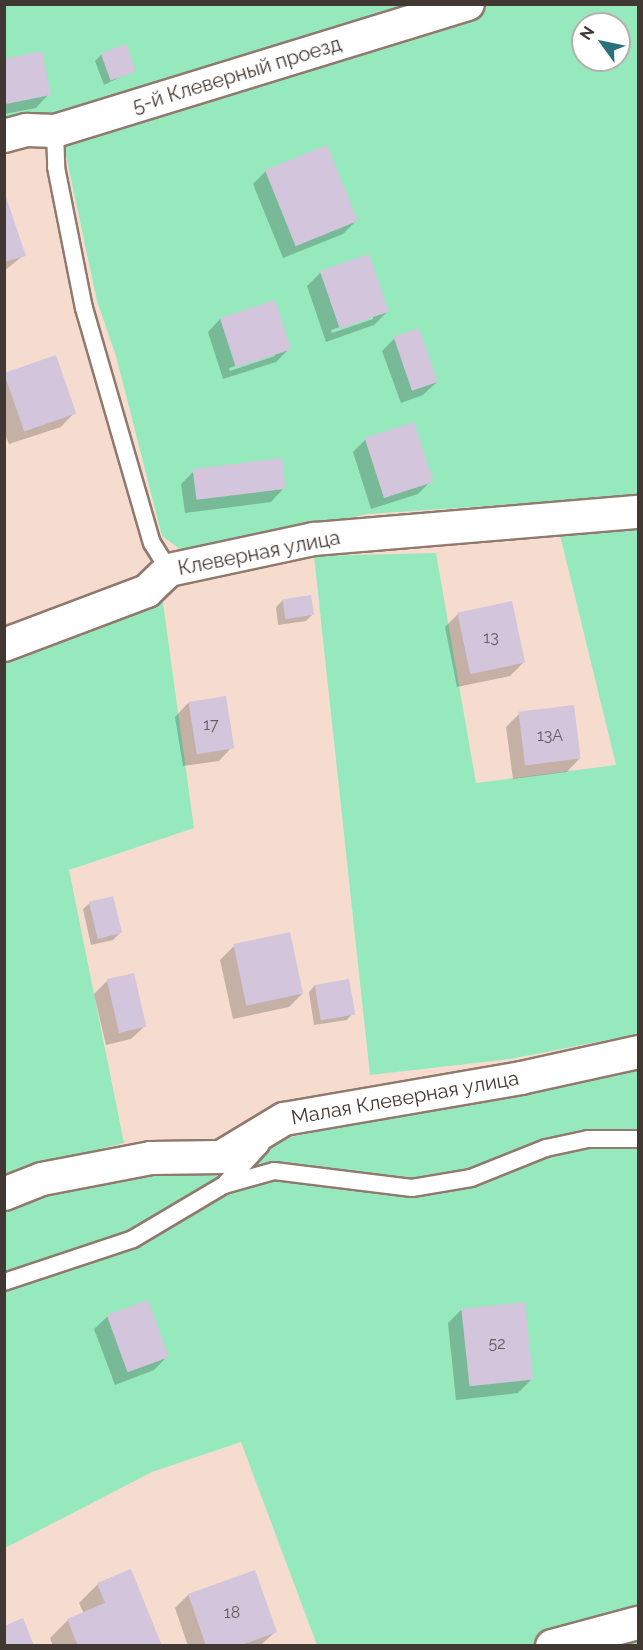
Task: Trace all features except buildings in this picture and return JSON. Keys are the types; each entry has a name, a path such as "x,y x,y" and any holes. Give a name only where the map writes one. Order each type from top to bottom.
{"street":[{"name":"5-й Клеверный проезд","path":"4,136 27,130 56,131 468,4"},
{"name":"Клеверная улица","path":"4,645 147,591 169,570 314,539 639,512"},
{"name":"Малая Клеверная улица","path":"4,1194 42,1179 151,1158 221,1157 284,1119 521,1078 639,1052"},
{"path":"552,1646 639,1623"}],"lane":[{"path":"56,131 56,167 84,308 152,543 169,570"},
{"path":"224,1185 284,1119"},
{"path":"4,1282 133,1239 224,1185 274,1171 412,1188 471,1178 546,1148 588,1139 639,1140"}],"green space":[{"path":"5,5 638,5 638,496 368,514 184,552 162,536 116,356 97,301 67,160 53,114 5,121"},
{"path":"638,530 638,1034 510,1059 370,1075 314,556 436,553 476,783 616,765 560,535"},
{"path":"162,596 194,828 69,870 124,1143 35,1165 5,1177 5,661 146,609"},
{"path":"638,1069 638,1645 317,1645 241,1442 152,1472 5,1548 5,1211 50,1193 161,1173 220,1170 291,1137 524,1088"}]}
